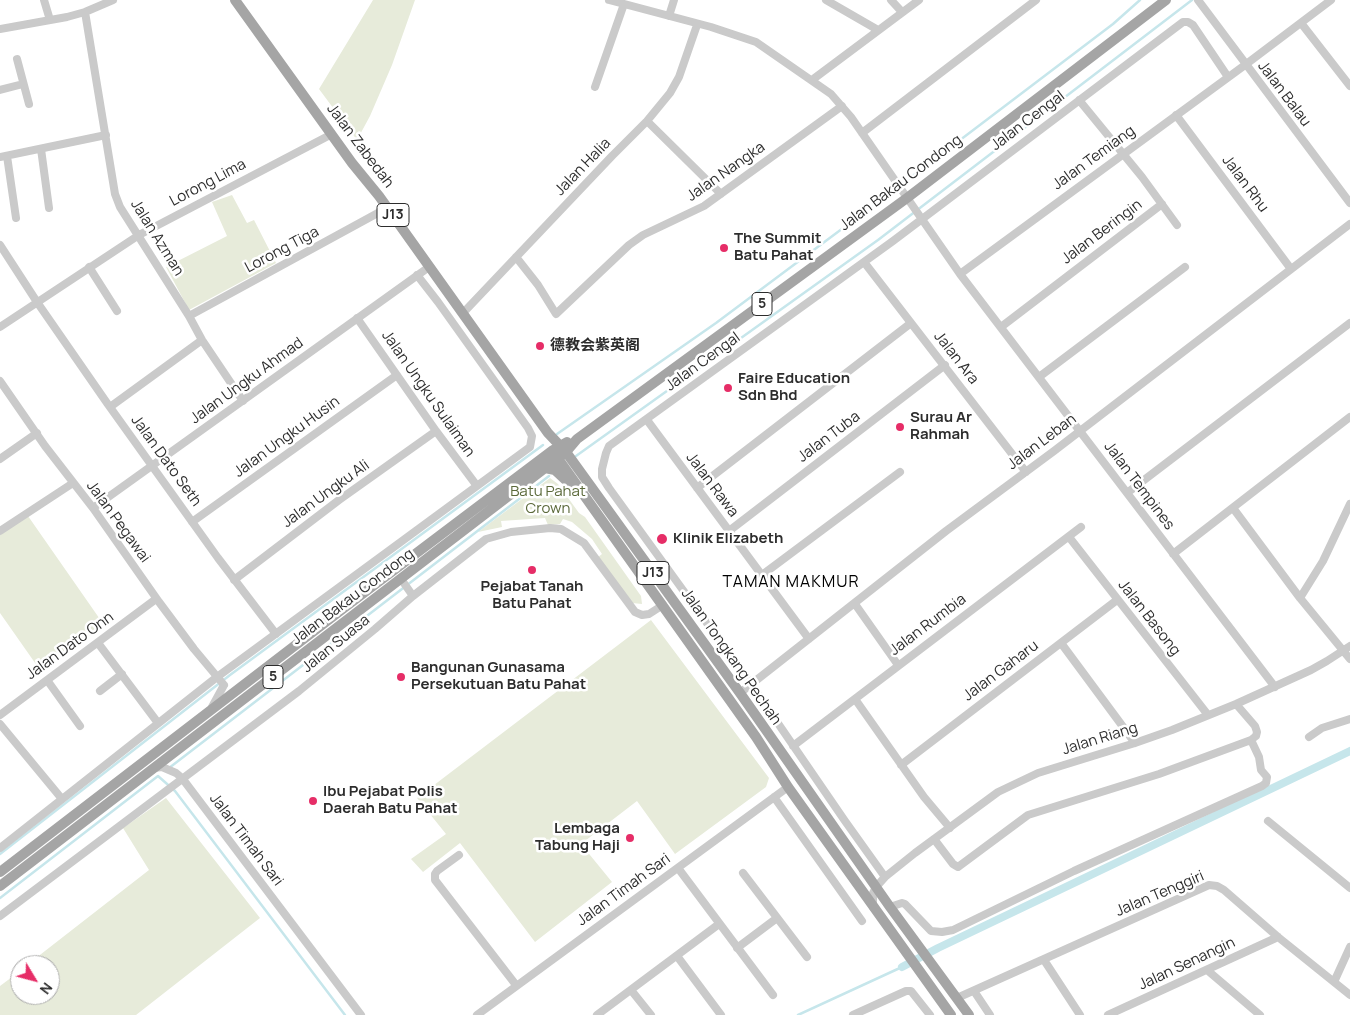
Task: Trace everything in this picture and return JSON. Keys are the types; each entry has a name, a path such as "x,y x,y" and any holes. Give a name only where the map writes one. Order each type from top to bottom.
{"main road":[{"name":"Jalan Zabedah","path":"235,0 548,433"},
{"name":"Jalan Bakau Condong","path":"0,872 246,683 559,451 910,202 1166,0"},
{"name":"Jalan Tongkang Pechah","path":"548,433 600,516 758,740 788,787 951,1015"},
{"name":"Jalan Bakau Condong","path":"0,886 158,768 407,587 545,468 559,451"},
{"name":"Jalan Tongkang Pechah","path":"559,451 740,694 906,930 969,1015"},
{"path":"545,468 551,468 562,475 586,505 600,516"},
{"path":"740,694 738,702 758,730 758,740"},
{"path":"780,753 781,764 790,780 788,787 796,788 811,804 819,808"}],"street":[{"path":"44,0 50,20"},
{"path":"0,29 85,12 113,0"},
{"name":"Jalan Tempines","path":"609,0 697,25 711,27 756,42 831,94 862,133 980,301 1275,686"},
{"path":"669,16 674,0"},
{"path":"826,0 878,30"},
{"path":"891,0 902,12"},
{"path":"812,80 919,0"},
{"path":"862,133 1036,0"},
{"name":"Jalan Temiang","path":"960,274 1331,0"},
{"name":"Jalan Balau","path":"1201,1 1245,65 1350,203"},
{"path":"595,87 624,4"},
{"name":"Jalan Azman","path":"85,12 115,194 120,207 189,316 202,340 243,401"},
{"name":"Jalan Cengal","path":"885,877 751,684 602,477 604,458 609,446 864,262 920,216 1183,22 1193,25 1228,77"},
{"path":"1301,23 1349,82"},
{"name":"Jalan Halia","path":"463,313 647,121 676,86 697,25"},
{"path":"17,59 29,104"},
{"path":"0,90 23,84"},
{"name":"Jalan Beringin","path":"1001,327 1162,204 1079,100"},
{"name":"Jalan Nangka","path":"516,257 538,285 556,314 629,245 654,228 686,216 704,206 842,106"},
{"name":"Jalan Rhu","path":"1176,115 1291,269"},
{"path":"647,121 721,194"},
{"name":"Lorong Lima","path":"0,327 139,235 332,134"},
{"path":"16,218 4,156 106,136"},
{"path":"41,149 49,208"},
{"path":"1162,204 1177,225"},
{"name":"Lorong Tiga","path":"189,316 387,208"},
{"name":"Jalan Leban","path":"740,694 946,532 1350,224"},
{"name":"Jalan Dato Seth","path":"0,245 110,407 234,580 276,634"},
{"name":"Jalan Ara","path":"864,262 1026,472"},
{"path":"89,267 117,311"},
{"name":"Jalan Ungku Ahmad","path":"93,508 429,267"},
{"path":"1039,377 1185,267"},
{"path":"0,848 158,723 221,681 276,634 530,447 532,436 528,428 417,275"},
{"name":"Jalan Ungku Sulaiman","path":"357,318 477,486"},
{"path":"697,488 911,323"},
{"path":"1128,493 1349,326"},
{"path":"110,407 202,340"},
{"name":"Jalan Tuba","path":"729,531 945,365"},
{"name":"Jalan Ungku Husin","path":"192,522 397,375"},
{"name":"Jalan Pegawai","path":"0,381 156,598 194,649 221,681"},
{"path":"1173,554 1350,417"},
{"name":"Jalan Rawa","path":"647,420 809,638"},
{"name":"Jalan Ungku Ali","path":"234,580 339,500 436,431"},
{"path":"0,459 37,433"},
{"path":"762,575 900,472"},
{"path":"0,531 73,482"},
{"path":"1300,598 1323,561 1350,504"},
{"path":"1233,508 1300,598 1347,649 1350,659"},
{"name":"Jalan Rumbia","path":"793,746 1081,527"},
{"name":"Jalan Suasa","path":"0,916 174,784 179,776 312,681 407,587 486,539 511,532 550,528 560,530 584,544 635,612 642,615 649,614 663,605"},
{"name":"Jalan Basong","path":"1069,537 1208,715"},
{"name":"Jalan Dato Onn","path":"0,715 156,598"},
{"name":"Jalan Gaharu","path":"901,765 1117,600"},
{"path":"855,604 898,665"},
{"path":"98,643 158,723"},
{"path":"1061,643 1135,743"},
{"name":"Jalan Riang","path":"876,887 885,877 915,853 998,792 1038,773 1135,743 1236,704 1328,661 1347,649"},
{"path":"100,691 122,674"},
{"path":"47,680 80,726"},
{"path":"221,681 246,683"},
{"path":"210,711 221,681"},
{"path":"855,699 901,765 950,828"},
{"path":"934,839 953,864 958,867 1028,815 1159,774 1251,740 1256,736 1255,726 1236,704"},
{"path":"1309,737 1322,728 1350,719"},
{"path":"0,724 62,799"},
{"path":"890,907 902,903 905,904 931,930 942,932 952,930 1074,871 1262,786 1266,783 1267,776 1261,770 1259,757 1251,740"},
{"path":"158,768 179,776"},
{"name":"Jalan Timah Sari","path":"179,776 360,1015"},
{"name":"Jalan Timah Sari","path":"477,1015 788,787"},
{"path":"774,797 862,921"},
{"path":"1268,821 1350,888"},
{"path":"459,854 437,871 435,880 516,985"},
{"path":"678,868 773,995"},
{"path":"743,873 807,957"},
{"name":"Jalan Tenggiri","path":"957,998 1209,885 1217,886 1224,890 1278,937 1350,995"},
{"path":"873,907 873,893 876,887"},
{"path":"737,948 777,918"},
{"path":"597,1015 719,924"},
{"name":"Jalan Senangin","path":"1108,1015 1278,937"},
{"path":"1334,982 1350,947"},
{"path":"677,956 721,1015"},
{"path":"1044,960 1080,1015"},
{"path":"1207,970 1260,1015"},
{"path":"631,990 651,1015"},
{"path":"853,1015 906,991 911,991 930,1015"},
{"path":"974,991 990,1015"}],"green space":[{"path":"373,0 415,0 392,65 370,116 357,140 319,89"},
{"path":"232,195 247,223 254,220 276,263 189,310 166,267 227,236 212,202"},
{"name":"Batu Pahat Crown","path":"550,478 558,484 579,513 585,517 641,596 642,604 632,603 597,558 602,554 592,539 572,522 563,519 560,524 548,525 545,518 501,521 502,527 478,532"},
{"path":"28,516 104,625 40,670 0,613 0,535"},
{"path":"651,620 769,778 766,787 675,854 637,801 581,844 612,882 535,942 460,843 423,872 411,859 446,834 417,798"},
{"path":"166,798 260,918 136,1015 0,1015 0,986 10,978 10,1005 60,1005 60,955 40,955 149,870 123,828"}],"waterway":[{"path":"557,434 716,323 1113,24 1140,0"},
{"path":"576,456 878,240 1192,0"},
{"path":"0,854 230,675 543,445"},
{"path":"169,768 549,476"},
{"path":"902,967 1350,751"},
{"path":"0,898 158,776 175,791 345,1015"},
{"path":"798,1015 902,967"}],"place":[{"name":"The Summit Batu Pahat","path":"724,248"},
{"name":"德教会紫英阁","path":"540,346"},
{"name":"Faire Education Sdn Bhd","path":"728,388"},
{"name":"Surau Ar Rahmah","path":"900,427"},
{"name":"Klinik Elizabeth","path":"662,539"},
{"name":"Pejabat Tanah Batu Pahat","path":"532,570"},
{"name":"Bangunan Gunasama Persekutuan Batu Pahat","path":"401,677"},
{"name":"Ibu Pejabat Polis Daerah Batu Pahat","path":"313,801"},
{"name":"Lembaga Tabung Haji","path":"630,838"}],"district":[{"name":"TAMAN MAKMUR","path":"791,583"}]}
